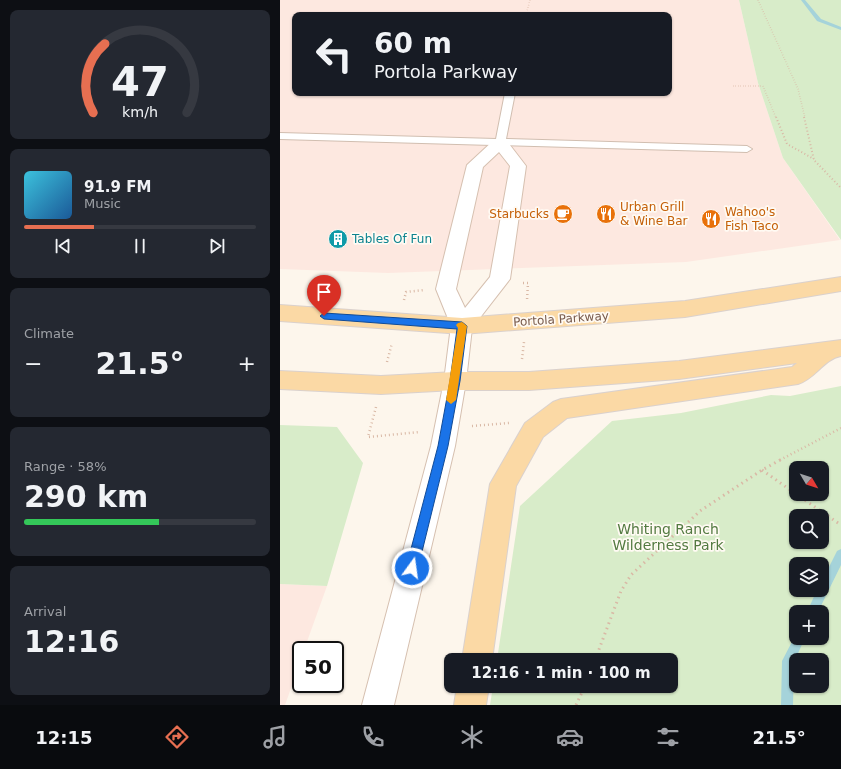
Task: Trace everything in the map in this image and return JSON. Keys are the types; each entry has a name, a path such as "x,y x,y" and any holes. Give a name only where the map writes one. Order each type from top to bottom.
{"main road":[{"name":"Portola Parkway","path":"280,313 462,326 685,309 841,284"},
{"path":"280,380 381,385 455,381 529,381 679,370 833,350"},
{"path":"478,653 503,484 534,430 561,409 798,375 833,350"},
{"path":"470,705 472,693"}],"street":[{"path":"378,705 443,446 455,381 462,326 446,289 475,165 500,143 518,166 500,279 462,326"}],"lane":[{"path":"500,143 509,96"},
{"path":"280,136 432,139 500,143 747,150"}],"path":[{"path":"527,12 530,0"},
{"path":"758,0 798,89 814,160"},
{"path":"733,86 762,86 787,144 814,160 841,188"},
{"path":"598,653 621,591 631,575 700,511 762,470 841,428"},
{"path":"762,470 789,489"},
{"path":"806,501 841,525"},
{"path":"576,705 582,693"}],"shaded area":[{"path":"280,0 739,0 758,83 783,158 840,240 686,262 388,273 280,269"},
{"path":"280,584 327,586 307,641 292,641 292,685 285,705 280,705"}],"green space":[{"path":"739,0 841,0 841,240 783,158 758,83"},
{"name":"Whiting Ranch Wilderness Park","path":"841,386 841,705 490,705 492,693 678,693 678,653 498,653 520,506 612,421 681,413 771,395 790,396"},
{"path":"280,425 337,427 363,463 327,586 280,584"}],"waterway":[{"path":"803,0 819,20 841,29"},
{"path":"816,605 841,554"},
{"path":"787,705 788,661 796,645"}],"slow traffic":[{"path":"451,400 455,381 461,325"}],"place":[{"name":"Starbucks","path":"563,214"},
{"name":"Urban Grill & Wine Bar","path":"606,214"},
{"name":"Wahoo's Fish Taco","path":"711,219"},
{"name":"Tables Of Fun","path":"338,239"}],"route":[{"path":"324,316 462,326 455,381 443,446 412,568"}]}
